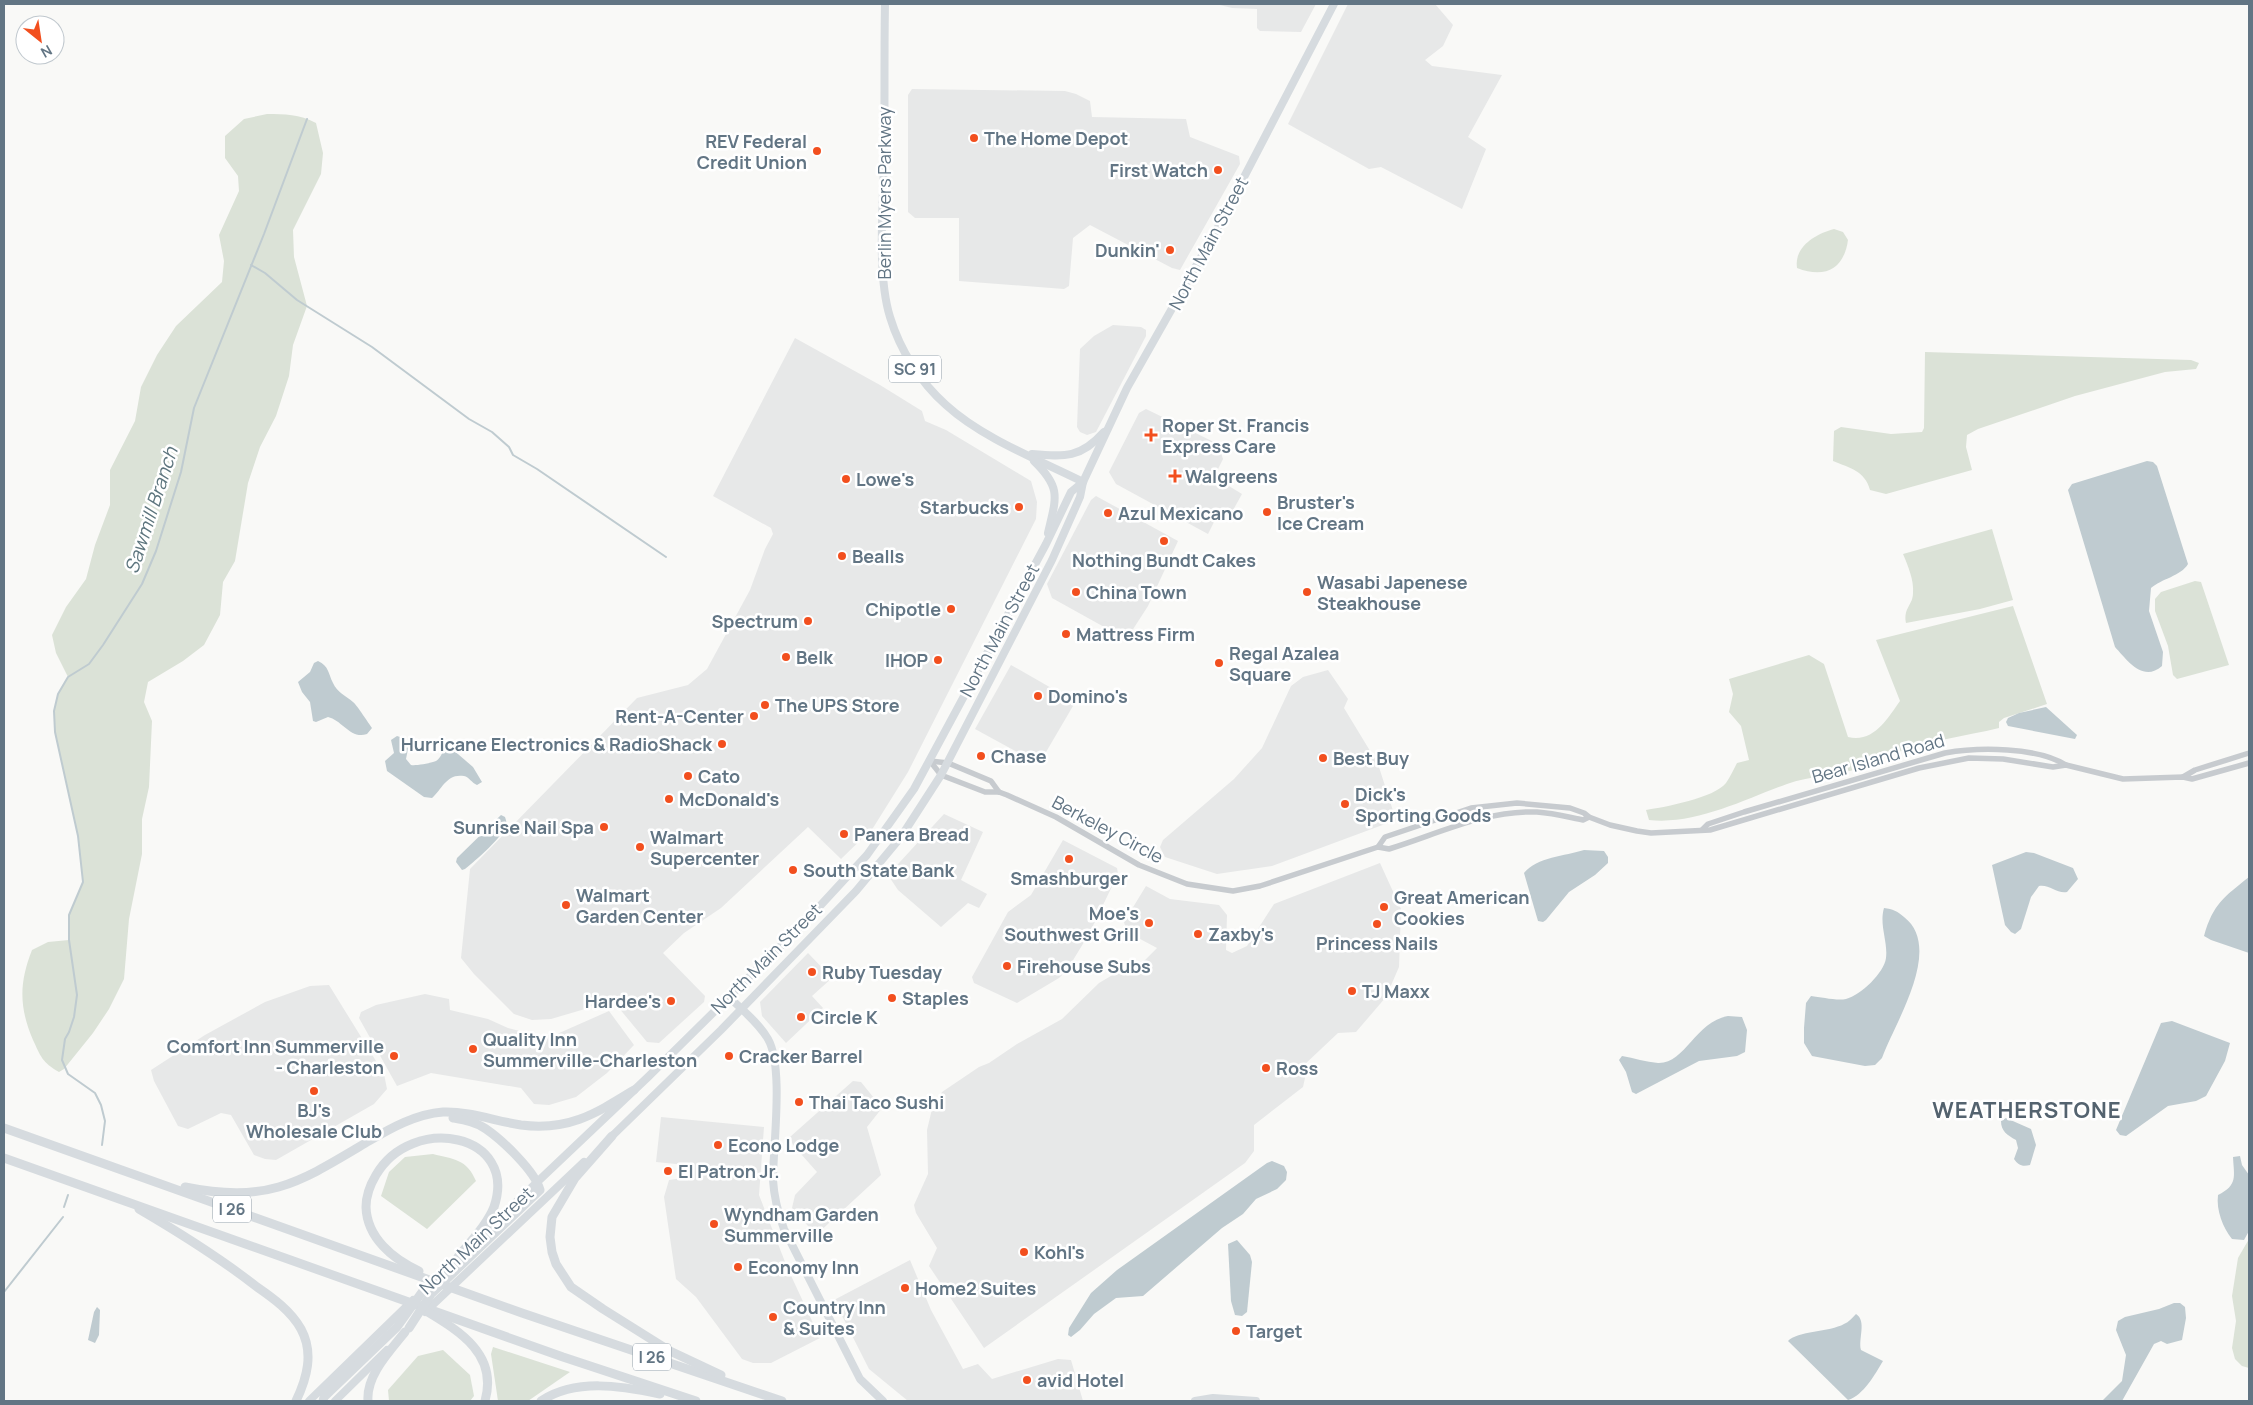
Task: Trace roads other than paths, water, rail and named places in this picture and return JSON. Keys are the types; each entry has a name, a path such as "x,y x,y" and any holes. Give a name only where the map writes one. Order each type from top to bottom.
{"highway":[{"path":"154,1180 214,1193 240,1194 263,1192 291,1184 318,1171 392,1128 414,1119 442,1112 465,1114 521,1125 560,1125 579,1121 634,1090"},
{"path":"368,1401 370,1385 380,1364 431,1294 463,1258 540,1190 538,1181 485,1129 469,1121 447,1117 414,1119"},
{"name":"I 26","path":"4,1128 154,1180 460,1291 782,1401"},
{"path":"612,1136 575,1178 552,1217 550,1237 552,1252 561,1275 579,1293 670,1351 754,1392"},
{"path":"460,1291 411,1267 393,1255 370,1229 366,1213 366,1198 371,1183 380,1167 394,1153 411,1143 432,1138 450,1137 467,1142 482,1151 494,1167 498,1187 493,1208 463,1258"},
{"name":"I 26","path":"4,1158 695,1401"},
{"path":"122,1199 207,1251 242,1275 287,1311 301,1329 307,1345 309,1363 305,1382 296,1401"},
{"path":"323,1401 324,1397 404,1329 425,1288"},
{"path":"404,1298 448,1324 475,1348 488,1373 488,1388 485,1401"},
{"path":"541,1401 562,1391 609,1386 623,1386 695,1401"}],"main road":[{"name":"Berlin Myers Parkway","path":"884,4 882,230 884,281 889,315 896,333 921,378 945,405 974,428 1084,482"},
{"name":"North Main Street","path":"335,1401 404,1329 612,1136 742,1009 882,862 901,836 948,763 1052,560 1080,497 1084,482 1127,388 1217,229 1334,4"},
{"path":"1027,454 1060,457 1077,454 1093,445 1110,425"},
{"path":"1027,454 1044,470 1053,483 1056,498 1046,544"},
{"name":"North Main Street","path":"538,1181 634,1090 807,920 867,855 893,820 930,761 1046,544 1071,492 1084,482"},
{"path":"728,996 755,1022 768,1039 775,1067 776,1133 773,1181 776,1207 784,1229 860,1379 883,1401"},
{"name":"North Main Street","path":"309,1401 425,1288 463,1258"},
{"path":"1195,1401 1213,1398 1256,1401"}],"street":[{"name":"Bear Island Road","path":"2183,777 2195,770 2249,753"},
{"name":"Bear Island Road","path":"1423,825 1472,808 1517,803 1570,808 1584,812 1590,817 1610,825 1651,833 1710,830 1941,762 1969,758 2004,759 2053,767 2066,766 2123,778 2183,777 2192,779 2249,763"},
{"name":"Berkeley Circle","path":"930,761 948,763 991,781 999,792"},
{"path":"930,761 941,775"},
{"name":"Berkeley Circle","path":"941,775 985,792 999,792 1056,817 1139,865 1186,884 1233,891 1260,886 1378,847 1389,849 1427,837"},
{"name":"Bear Island Road","path":"1427,837 1482,818 1516,812 1539,812 1583,820 1590,817"},
{"name":"Berkeley Circle","path":"1378,847 1385,837 1423,825"}],"waterway":[{"name":"Sawmill Branch","path":"102,1145 105,1121 101,1105 95,1093 68,1074 62,1060 65,1039 74,1017 77,995 69,940 69,915 83,882 78,836 55,732 54,711 58,694 68,677 89,664 142,584 156,551 181,472 194,408 264,234 307,119"},
{"path":"251,265 265,273 297,300 372,347 469,419 492,432 509,447 513,455 537,469 666,557"},
{"name":"Sawmill Branch","path":"64,1207 68,1195"},
{"name":"Sawmill Branch","path":"4,1292 63,1217"}],"place":[{"name":"The Home Depot","path":"974,138"},
{"name":"REV Federal Credit Union","path":"817,151"},
{"name":"First Watch","path":"1218,170"},
{"name":"Dunkin'","path":"1170,250"},
{"name":"Roper St. Francis Express Care","path":"1151,435"},
{"name":"Walgreens","path":"1175,476"},
{"name":"Lowe's","path":"846,479"},
{"name":"Starbucks","path":"1019,507"},
{"name":"Bruster's Ice Cream","path":"1267,512"},
{"name":"Azul Mexicano","path":"1108,513"},
{"name":"Nothing Bundt Cakes","path":"1164,541"},
{"name":"Bealls","path":"842,556"},
{"name":"China Town","path":"1076,592"},
{"name":"Wasabi Japenese Steakhouse","path":"1307,592"},
{"name":"Chipotle","path":"951,609"},
{"name":"Spectrum","path":"808,621"},
{"name":"Mattress Firm","path":"1066,634"},
{"name":"Belk","path":"786,657"},
{"name":"IHOP","path":"938,660"},
{"name":"Regal Azalea Square","path":"1219,663"},
{"name":"Domino's","path":"1038,696"},
{"name":"The UPS Store","path":"765,705"},
{"name":"Rent-A-Center","path":"754,716"},
{"name":"Hurricane Electronics & RadioShack","path":"722,744"},
{"name":"Chase","path":"981,756"},
{"name":"Best Buy","path":"1323,758"},
{"name":"Cato","path":"688,776"},
{"name":"McDonald's","path":"669,799"},
{"name":"Dick's Sporting Goods","path":"1345,804"},
{"name":"Sunrise Nail Spa","path":"604,827"},
{"name":"Panera Bread","path":"844,834"},
{"name":"Walmart Supercenter","path":"640,847"},
{"name":"Smashburger","path":"1069,859"},
{"name":"South State Bank","path":"793,870"},
{"name":"Walmart Garden Center","path":"566,905"},
{"name":"Great American Cookies","path":"1384,907"},
{"name":"Moe's Southwest Grill","path":"1149,923"},
{"name":"Princess Nails","path":"1377,924"},
{"name":"Zaxby's","path":"1198,934"},
{"name":"Firehouse Subs","path":"1007,966"},
{"name":"Ruby Tuesday","path":"812,972"},
{"name":"TJ Maxx","path":"1352,991"},
{"name":"Staples","path":"892,998"},
{"name":"Hardee's","path":"671,1001"},
{"name":"Circle K","path":"801,1017"},
{"name":"Quality Inn Summerville-Charleston","path":"473,1049"},
{"name":"Comfort Inn Summerville - Charleston","path":"394,1056"},
{"name":"Cracker Barrel","path":"729,1056"},
{"name":"Ross","path":"1266,1068"},
{"name":"BJ's Wholesale Club","path":"314,1091"},
{"name":"Thai Taco Sushi","path":"799,1102"},
{"name":"Econo Lodge","path":"718,1145"},
{"name":"El Patron Jr.","path":"668,1171"},
{"name":"Wyndham Garden Summerville","path":"714,1224"},
{"name":"Kohl's","path":"1024,1252"},
{"name":"Economy Inn","path":"738,1267"},
{"name":"Home2 Suites","path":"905,1288"},
{"name":"Country Inn & Suites","path":"773,1317"},
{"name":"Target","path":"1236,1331"},
{"name":"avid Hotel","path":"1027,1380"}],"district":[{"name":"WEATHERSTONE","path":"2027,1110"}]}
